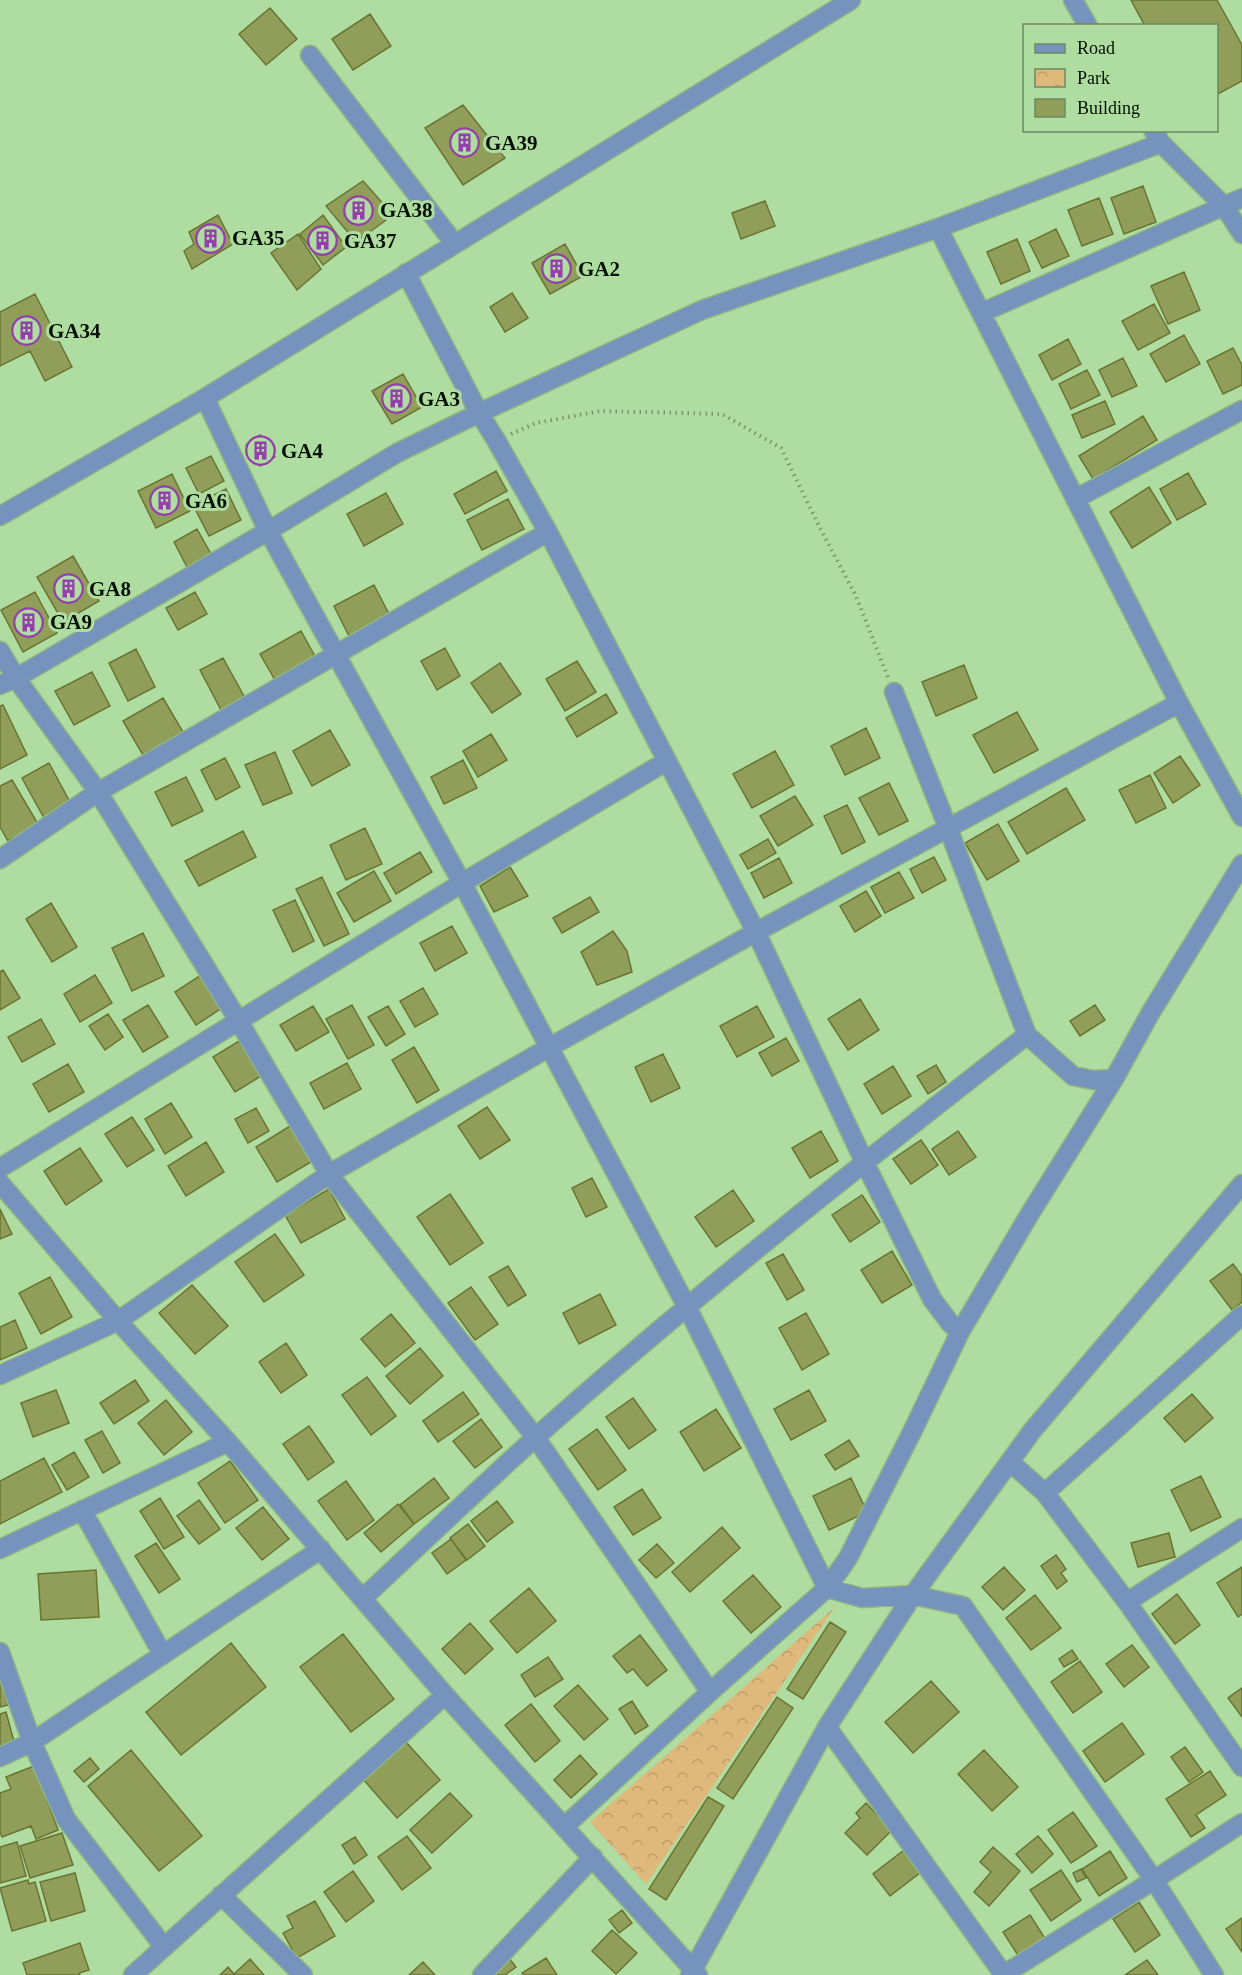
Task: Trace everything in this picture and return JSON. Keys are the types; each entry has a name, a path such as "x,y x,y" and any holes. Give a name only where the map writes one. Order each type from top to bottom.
{"street":[{"path":"0,516 205,398 850,0"},
{"path":"1073,0 1088,24"},
{"path":"310,55 454,243"},
{"path":"8,681 398,453 479,413 702,310 938,228 1157,137 1224,206 1242,234"},
{"path":"981,313 1242,198"},
{"path":"938,228 1179,703 1242,818"},
{"path":"406,273 479,413 548,532 756,932 932,1299 950,1323 960,1332"},
{"path":"205,398 268,531 462,883 687,1307 827,1588 862,1598 913,1595 963,1606 1154,1880 1214,1975"},
{"path":"1076,499 1242,410"},
{"path":"0,859 98,792 337,656 548,532"},
{"path":"0,651 8,681 98,792 238,1020 329,1174 536,1438 710,1692"},
{"path":"894,692 1027,1035 1073,1076 1093,1080 1114,1079"},
{"path":"0,1375 118,1321 329,1174 548,1048 756,932 1179,703"},
{"path":"0,1168 462,883 667,761"},
{"path":"565,1826 827,1588 848,1558 960,1332 1242,864"},
{"path":"363,1598 536,1438 687,1307 864,1161 1027,1035"},
{"path":"0,1183 446,1695 593,1857 694,1974 827,1727 913,1595 1032,1431 1242,1184"},
{"path":"1045,1493 1242,1315"},
{"path":"0,1549 228,1442"},
{"path":"1010,1462 1045,1493 1127,1602 1242,1767"},
{"path":"82,1510 163,1655"},
{"path":"1127,1602 1242,1528"},
{"path":"0,1757 32,1742 321,1549"},
{"path":"0,1652 32,1742 66,1819 164,1947"},
{"path":"133,1975 446,1695"},
{"path":"827,1727 1003,1975 1242,1822"},
{"path":"482,1975 593,1857"},
{"path":"221,1895 303,1975"}],"path":[{"path":"496,440 536,423 600,411 723,414 781,448 855,594 894,692"}],"green space":[{"path":"835,1607 646,1884 590,1822"}],"building":[{"path":"1131,0 1217,0 1242,45 1242,81 1218,94 1218,24 1144,24"},
{"path":"270,8 297,39 266,65 239,34"},
{"path":"370,14 391,46 353,70 332,39"},
{"name":"GA39","path":"463,105 505,158 463,185 425,128"},
{"name":"GA38","path":"363,181 393,215 356,242 326,206"},
{"path":"1143,186 1156,222 1124,234 1111,198"},
{"path":"1099,198 1113,234 1082,246 1068,210"},
{"path":"765,201 775,226 741,239 732,213"},
{"name":"GA35","path":"218,215 233,244 192,269 184,251 194,244 189,232"},
{"name":"GA37","path":"323,215 346,247 323,265 300,234"},
{"path":"1056,229 1069,256 1042,268 1029,242"},
{"path":"298,234 321,269 297,290 271,253"},
{"path":"1017,239 1030,271 1001,284 987,252"},
{"name":"GA2","path":"565,244 583,276 550,294 532,263"},
{"path":"1184,272 1200,310 1168,324 1151,286"},
{"path":"512,293 528,318 505,332 490,307"},
{"name":"GA34","path":"35,294 72,367 45,381 30,351 0,366 0,312"},
{"path":"1154,304 1170,333 1138,350 1122,321"},
{"path":"1184,335 1200,364 1166,382 1150,354"},
{"path":"1068,339 1081,364 1052,380 1039,355"},
{"path":"1233,348 1242,365 1242,385 1223,394 1207,361"},
{"path":"1123,358 1137,386 1112,397 1099,370"},
{"path":"1087,370 1100,395 1071,409 1059,384"},
{"name":"GA3","path":"403,374 422,407 392,424 372,391"},
{"path":"1105,401 1115,424 1082,438 1072,415"},
{"path":"1143,416 1157,440 1093,479 1079,456"},
{"name":"GA4","path":"260,435 275,457 260,466 246,445"},
{"path":"211,456 224,481 199,494 186,468"},
{"path":"496,471 507,491 465,514 454,494"},
{"path":"1188,473 1206,504 1177,520 1160,489"},
{"name":"GA6","path":"172,474 190,511 156,528 138,491"},
{"path":"1149,487 1171,523 1132,548 1110,512"},
{"path":"226,489 241,520 209,536 193,505"},
{"path":"386,493 403,524 364,546 347,514"},
{"path":"508,499 524,529 482,550 467,520"},
{"path":"197,529 211,554 187,567 174,542"},
{"name":"GA8","path":"73,556 99,601 63,622 37,577"},
{"path":"374,585 390,616 349,636 334,606"},
{"name":"GA9","path":"35,592 57,633 23,652 1,610"},
{"path":"195,592 207,614 178,630 166,608"},
{"path":"301,631 316,658 275,680 260,654"},
{"path":"445,648 460,676 437,690 421,661"},
{"path":"136,649 155,687 128,701 109,663"},
{"path":"223,658 245,698 221,710 200,670"},
{"path":"577,661 596,692 565,711 546,679"},
{"path":"500,663 521,694 492,713 471,683"},
{"path":"964,665 977,698 936,716 922,682"},
{"path":"92,672 110,706 74,725 55,691"},
{"path":"606,694 617,713 577,737 566,718"},
{"path":"163,698 183,732 143,755 123,721"},
{"path":"3,705 27,755 0,769 0,706"},
{"path":"1017,712 1038,750 994,773 973,735"},
{"path":"866,728 880,758 845,775 831,746"},
{"path":"330,730 350,765 312,786 293,751"},
{"path":"491,734 507,760 478,777 463,751"},
{"path":"775,751 794,785 752,808 733,774"},
{"path":"275,752 292,793 263,805 245,765"},
{"path":"1180,756 1200,785 1173,803 1154,773"},
{"path":"225,758 240,787 216,800 201,770"},
{"path":"463,760 477,788 444,804 431,777"},
{"path":"49,763 71,804 44,818 22,778"},
{"path":"1150,775 1166,808 1136,823 1119,790"},
{"path":"186,777 203,811 172,826 155,792"},
{"path":"12,780 38,824 8,841 0,827 0,786"},
{"path":"889,783 908,821 879,835 859,798"},
{"path":"1066,788 1085,820 1027,854 1008,822"},
{"path":"795,796 813,825 778,846 760,816"},
{"path":"847,805 865,842 842,854 824,816"},
{"path":"998,824 1019,861 987,880 965,843"},
{"path":"365,828 382,864 346,880 330,845"},
{"path":"243,831 256,857 199,886 185,861"},
{"path":"768,839 776,853 748,869 740,855"},
{"path":"420,852 432,872 396,894 384,873"},
{"path":"934,857 946,880 922,893 910,869"},
{"path":"779,858 792,883 764,898 751,873"},
{"path":"510,867 528,896 494,912 480,886"},
{"path":"374,871 391,901 354,922 337,893"},
{"path":"899,872 914,898 885,913 871,887"},
{"path":"322,877 349,934 324,946 296,889"},
{"path":"866,891 881,916 855,932 840,906"},
{"path":"590,897 599,912 562,933 553,918"},
{"path":"295,900 314,941 293,952 273,910"},
{"path":"51,903 77,947 52,962 26,919"},
{"path":"452,926 467,953 435,971 420,943"},
{"path":"613,931 627,951 632,972 597,985 581,952"},
{"path":"143,933 164,976 132,991 112,948"},
{"path":"3,970 20,998 0,1010 0,972"},
{"path":"95,975 112,1003 80,1022 64,994"},
{"path":"201,975 222,1008 196,1025 175,992"},
{"path":"423,988 438,1014 415,1027 400,1001"},
{"path":"860,999 879,1030 848,1050 828,1019"},
{"path":"148,1005 168,1037 143,1052 123,1020"},
{"path":"352,1005 374,1045 348,1059 326,1019"},
{"path":"1095,1005 1105,1020 1080,1036 1070,1021"},
{"path":"313,1006 329,1032 296,1051 280,1025"},
{"path":"388,1006 405,1034 386,1046 368,1017"},
{"path":"757,1006 774,1037 737,1057 720,1026"},
{"path":"108,1014 123,1037 105,1050 89,1026"},
{"path":"41,1019 55,1044 22,1062 8,1037"},
{"path":"786,1038 799,1061 772,1076 759,1053"},
{"path":"239,1041 261,1076 235,1092 213,1057"},
{"path":"414,1047 439,1090 417,1103 392,1060"},
{"path":"663,1054 680,1088 651,1102 635,1067"},
{"path":"347,1063 361,1089 324,1109 310,1083"},
{"path":"68,1064 84,1092 49,1112 33,1084"},
{"path":"936,1065 946,1082 928,1094 917,1076"},
{"path":"893,1066 911,1096 882,1114 864,1084"},
{"path":"171,1103 192,1137 165,1154 145,1119"},
{"path":"487,1107 510,1140 480,1159 458,1126"},
{"path":"256,1108 269,1131 248,1143 235,1119"},
{"path":"132,1117 154,1150 127,1167 105,1134"},
{"path":"290,1126 311,1162 277,1182 256,1147"},
{"path":"821,1131 838,1161 810,1178 792,1148"},
{"path":"958,1131 976,1157 949,1175 932,1149"},
{"path":"921,1140 938,1165 911,1184 893,1159"},
{"path":"206,1142 224,1172 186,1196 168,1166"},
{"path":"80,1148 102,1181 66,1205 44,1171"},
{"path":"592,1178 607,1207 586,1217 572,1188"},
{"path":"329,1189 345,1219 301,1243 285,1215"},
{"path":"733,1190 754,1221 716,1247 695,1217"},
{"path":"450,1194 483,1243 450,1265 417,1217"},
{"path":"862,1195 880,1222 850,1242 832,1215"},
{"path":"0,1209 12,1234 0,1239"},
{"path":"275,1234 304,1275 264,1302 235,1262"},
{"path":"892,1251 912,1285 882,1303 861,1270"},
{"path":"783,1254 804,1290 787,1300 766,1263"},
{"path":"1233,1264 1242,1276 1242,1302 1232,1310 1210,1281"},
{"path":"508,1266 526,1295 508,1306 489,1277"},
{"path":"50,1277 72,1317 41,1334 19,1293"},
{"path":"192,1285 228,1326 195,1354 159,1313"},
{"path":"471,1287 498,1324 475,1340 448,1303"},
{"path":"600,1294 616,1325 579,1344 563,1313"},
{"path":"806,1313 829,1354 802,1370 779,1328"},
{"path":"391,1314 415,1343 385,1367 361,1339"},
{"path":"15,1320 27,1348 0,1360 0,1327"},
{"path":"286,1343 307,1375 281,1393 259,1362"},
{"path":"420,1348 443,1376 410,1404 386,1376"},
{"path":"367,1377 396,1416 371,1435 342,1395"},
{"path":"135,1380 149,1401 114,1424 100,1403"},
{"path":"56,1390 69,1423 33,1437 21,1403"},
{"path":"809,1390 826,1421 791,1440 774,1409"},
{"path":"463,1392 479,1414 438,1442 423,1421"},
{"path":"1192,1394 1213,1418 1185,1442 1164,1418"},
{"path":"633,1398 656,1430 629,1449 606,1417"},
{"path":"166,1400 192,1432 164,1455 138,1423"},
{"path":"716,1409 741,1448 704,1471 680,1432"},
{"path":"481,1419 502,1447 475,1468 453,1441"},
{"path":"309,1426 334,1462 308,1480 283,1444"},
{"path":"597,1429 626,1470 598,1490 569,1449"},
{"path":"102,1431 120,1463 103,1473 85,1440"},
{"path":"849,1440 859,1456 835,1470 825,1455"},
{"path":"74,1452 89,1477 67,1490 52,1465"},
{"path":"44,1458 62,1492 0,1524 0,1481"},
{"path":"230,1461 258,1500 225,1523 198,1483"},
{"path":"1201,1476 1221,1517 1191,1531 1171,1490"},
{"path":"434,1478 449,1498 414,1524 400,1505"},
{"path":"851,1478 867,1512 829,1530 813,1496"},
{"path":"346,1481 374,1520 347,1540 318,1501"},
{"path":"642,1489 661,1518 633,1535 614,1507"},
{"path":"160,1498 184,1537 164,1549 140,1511"},
{"path":"199,1500 220,1529 199,1544 177,1516"},
{"path":"497,1501 513,1522 487,1542 471,1521"},
{"path":"398,1504 414,1524 381,1552 364,1533"},
{"path":"263,1507 289,1539 262,1560 236,1528"},
{"path":"468,1524 485,1546 467,1560 450,1538"},
{"path":"722,1527 740,1548 690,1592 672,1572"},
{"path":"1169,1533 1175,1557 1138,1567 1131,1543"},
{"path":"451,1539 466,1560 447,1574 432,1553"},
{"path":"156,1543 180,1579 159,1593 135,1556"},
{"path":"657,1544 674,1563 656,1578 639,1560"},
{"path":"1056,1555 1066,1569 1061,1573 1067,1581 1057,1589 1041,1566"},
{"path":"1004,1567 1025,1590 1003,1610 982,1587"},
{"path":"1242,1567 1242,1614 1238,1617 1217,1583"},
{"path":"96,1570 99,1617 41,1620 38,1574"},
{"path":"753,1575 781,1607 751,1633 723,1601"},
{"path":"529,1588 556,1621 517,1653 490,1621"},
{"path":"1177,1594 1200,1625 1175,1644 1152,1614"},
{"path":"1035,1595 1061,1628 1031,1650 1006,1618"},
{"path":"830,1622 846,1632 803,1699 787,1689"},
{"path":"470,1623 493,1649 465,1674 442,1649"},
{"path":"343,1634 394,1699 351,1732 300,1667"},
{"path":"640,1635 667,1670 647,1686 633,1669 627,1673 613,1656"},
{"path":"231,1643 266,1687 181,1755 146,1712"},
{"path":"1132,1645 1149,1667 1124,1687 1106,1664"},
{"path":"1072,1650 1078,1659 1064,1667 1059,1659"},
{"path":"548,1657 563,1679 535,1697 521,1675"},
{"path":"1080,1661 1102,1692 1073,1713 1051,1682"},
{"path":"0,1675 8,1705 0,1707"},
{"path":"931,1681 959,1712 913,1753 885,1722"},
{"path":"578,1685 608,1719 584,1740 554,1706"},
{"path":"1242,1688 1242,1717 1228,1698"},
{"path":"777,1697 793,1708 733,1799 717,1788"},
{"path":"632,1701 648,1726 635,1734 619,1709"},
{"path":"531,1704 560,1741 535,1762 505,1725"},
{"path":"6,1712 15,1745 0,1750 0,1714"},
{"path":"1122,1723 1144,1754 1105,1782 1083,1751"},
{"path":"406,1742 440,1780 397,1818 363,1779"},
{"path":"1185,1747 1203,1772 1189,1782 1171,1757"},
{"path":"131,1750 202,1836 159,1871 88,1786"},
{"path":"984,1750 1018,1787 992,1811 958,1774"},
{"path":"580,1755 597,1774 571,1798 554,1780"},
{"path":"90,1758 99,1769 84,1782 74,1771"},
{"path":"34,1766 58,1830 36,1839 31,1826 2,1837 0,1793 11,1789 6,1777"},
{"path":"1210,1771 1226,1795 1196,1815 1205,1828 1191,1837 1166,1799"},
{"path":"450,1793 472,1816 432,1853 410,1830"},
{"path":"708,1797 724,1806 666,1900 649,1889"},
{"path":"866,1803 892,1830 867,1855 845,1833 860,1818 856,1813"},
{"path":"1073,1812 1097,1846 1071,1863 1048,1830"},
{"path":"62,1833 73,1865 30,1878 20,1846"},
{"path":"407,1836 431,1868 402,1890 378,1857"},
{"path":"1038,1836 1053,1854 1032,1873 1016,1854"},
{"path":"355,1837 367,1855 354,1864 342,1845"},
{"path":"17,1842 26,1876 0,1883 0,1847"},
{"path":"993,1847 1020,1871 989,1906 974,1892 991,1872 980,1862"},
{"path":"904,1850 921,1872 890,1896 873,1874"},
{"path":"1110,1851 1127,1878 1099,1896 1082,1869"},
{"path":"1081,1869 1086,1878 1077,1882 1073,1873"},
{"path":"1061,1870 1081,1900 1051,1921 1030,1890"},
{"path":"353,1871 374,1901 346,1922 324,1892"},
{"path":"75,1873 85,1911 51,1921 40,1882"},
{"path":"28,1880 29,1884 35,1882 46,1921 12,1931 0,1888"},
{"path":"315,1901 335,1936 297,1958 283,1933 293,1928 287,1916"},
{"path":"1139,1902 1160,1935 1135,1952 1113,1919"},
{"path":"622,1910 632,1923 619,1933 609,1920"},
{"path":"1030,1915 1046,1940 1019,1957 1003,1932"},
{"path":"1242,1918 1242,1952 1226,1929"},
{"path":"612,1930 637,1953 616,1974 592,1951"},
{"path":"80,1943 89,1970 79,1973 80,1975 27,1975 23,1963"},
{"path":"508,1957 516,1967 505,1975 487,1975"},
{"path":"546,1958 557,1975 523,1975 522,1973"},
{"path":"250,1959 264,1975 220,1975 228,1967 234,1974"},
{"path":"1147,1960 1158,1975 1125,1975"},
{"path":"423,1962 435,1975 409,1975"}],"place":[{"name":"GA39","path":"464,143"},
{"name":"GA38","path":"359,210"},
{"name":"GA35","path":"211,238"},
{"name":"GA37","path":"323,241"},
{"name":"GA2","path":"557,269"},
{"name":"GA34","path":"27,331"},
{"name":"GA3","path":"397,399"},
{"name":"GA4","path":"260,451"},
{"name":"GA6","path":"164,501"},
{"name":"GA8","path":"68,589"},
{"name":"GA9","path":"29,622"}]}
